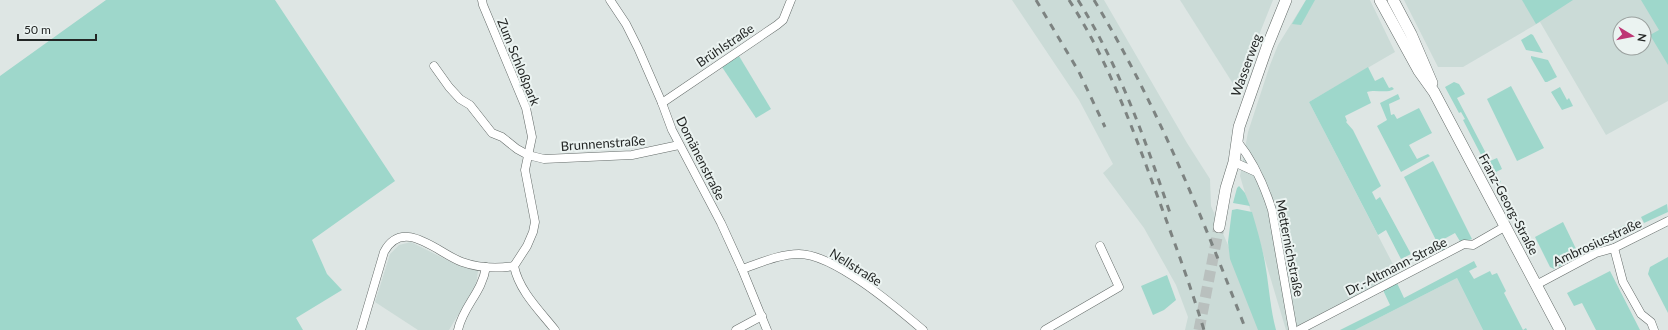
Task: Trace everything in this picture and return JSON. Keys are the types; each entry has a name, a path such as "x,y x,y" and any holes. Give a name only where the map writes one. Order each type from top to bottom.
{"street":[{"name":"Zum Schloßpark","path":"482,0 482,5 526,108 532,137 525,170 534,215 534,227 527,246 514,266"},
{"name":"Domänenstraße","path":"610,0 626,24 662,103 679,145 721,223 767,330"},
{"name":"Brühlstraße","path":"662,103 777,25 783,20 791,0"},
{"name":"Wasserweg","path":"1219,228 1226,188 1234,162 1237,141 1245,108 1286,0"},
{"path":"1272,34 1294,0"},
{"name":"Franz-Georg-Straße","path":"1380,0 1419,71 1434,92 1560,330"},
{"name":"Franz-Georg-Straße","path":"1394,0 1426,66 1434,92"},
{"path":"434,66 449,87 460,99 470,105 492,133 528,155"},
{"name":"Metternichstraße","path":"1237,141 1248,155 1266,192 1272,210 1293,330"},
{"name":"Brunnenstraße","path":"528,155 544,159 632,155 679,145"},
{"path":"1234,162 1256,172"},
{"name":"Ambrosiusstraße","path":"1536,285 1596,253 1614,248 1668,221"},
{"name":"Dr.-Altmann-Straße","path":"1299,330 1464,244 1473,245 1506,226"},
{"path":"361,330 384,252 389,244 396,240 408,237 420,239 453,258 466,263 498,269 514,266 516,276 521,286 555,330"},
{"path":"1045,330 1119,287 1100,246"},
{"path":"1614,248 1623,282 1641,314 1651,322 1654,330"},
{"name":"Nellstraße","path":"742,269 789,254 801,254 823,260 864,285 923,330"},
{"path":"458,330 465,313 481,287 486,267"},
{"path":"736,330 762,316"}],"shaded area":[{"path":"1012,0 1104,0 1187,143 1210,179 1211,206 1252,300 1263,330 1185,330 1188,317 1176,285 1144,228 1103,173 1113,164 1079,100"},
{"path":"1180,0 1273,0 1237,90"},
{"path":"1306,0 1370,0 1395,52 1309,102 1398,274 1309,320 1311,330 1286,330 1240,176 1248,132 1270,65 1278,45"},
{"path":"1404,0 1668,0 1668,101 1606,135 1540,22 1463,67 1438,67"},
{"path":"411,242 459,266 478,271 476,285 449,330 418,330 375,302 390,254 399,245"},
{"path":"1457,278 1483,330 1355,330"}],"green space":[{"path":"106,0 275,0 395,181 312,240 327,274 342,290 296,318 303,330 0,330 0,76"},
{"path":"1306,0 1315,0 1301,25 1292,24"},
{"path":"1522,0 1573,0 1536,24"},
{"path":"1641,0 1668,0 1668,65 1652,38 1652,34 1659,30 1652,16"},
{"path":"1531,34 1543,53 1526,50 1521,40"},
{"path":"739,56 771,109 756,118 722,67"},
{"path":"1531,56 1548,60 1557,77 1545,82"},
{"path":"1368,67 1375,81 1383,77 1389,88 1392,87 1394,89 1388,91 1367,92 1371,103 1345,116 1346,122 1353,130 1381,186 1372,192 1376,200 1380,197 1411,254 1401,259 1386,230 1378,235 1309,102"},
{"path":"1454,82 1459,84 1465,94 1457,98 1490,161 1497,158 1502,169 1496,172 1501,182 1496,184 1463,120 1465,119 1461,112 1459,113 1445,87"},
{"path":"1511,86 1544,148 1517,161 1487,99"},
{"path":"1560,87 1567,100 1569,98 1573,106 1562,110 1551,92"},
{"path":"1398,94 1400,99 1389,104 1391,115 1394,114 1397,119 1419,108 1432,133 1409,145 1417,159 1428,154 1430,156 1401,172 1377,126 1387,120 1380,103"},
{"path":"1433,161 1472,239 1461,243 1455,233 1444,239 1449,249 1442,252 1404,177"},
{"path":"1239,186 1245,193 1250,206 1233,203 1237,188"},
{"path":"1667,204 1668,212 1644,223 1641,217"},
{"path":"1237,209 1252,212 1264,257 1276,330 1258,330 1230,259 1228,242 1232,210"},
{"path":"1635,220 1639,226 1604,244 1600,242 1598,238"},
{"path":"1563,222 1579,257 1554,269 1550,267 1535,237"},
{"path":"1668,257 1668,313 1648,274 1650,267"},
{"path":"1474,261 1477,267 1469,271 1474,279 1490,271 1492,275 1497,273 1506,291 1504,293 1523,330 1483,330 1457,278 1355,330 1340,330 1390,305 1383,290 1397,283 1404,298"},
{"path":"1610,271 1640,330 1596,330 1582,303 1574,306 1567,293"},
{"path":"1167,275 1176,300 1164,310 1153,315 1141,286"}],"tunnel":[{"path":"1199,330 1219,227"}],"railway":[{"path":"1036,0 1079,72 1105,127"},
{"path":"1069,0 1106,67 1126,113 1173,239 1204,330"},
{"path":"1078,0 1107,52 1131,105 1171,216"},
{"path":"1094,0 1117,39 1158,120 1213,245 1246,330"}]}
